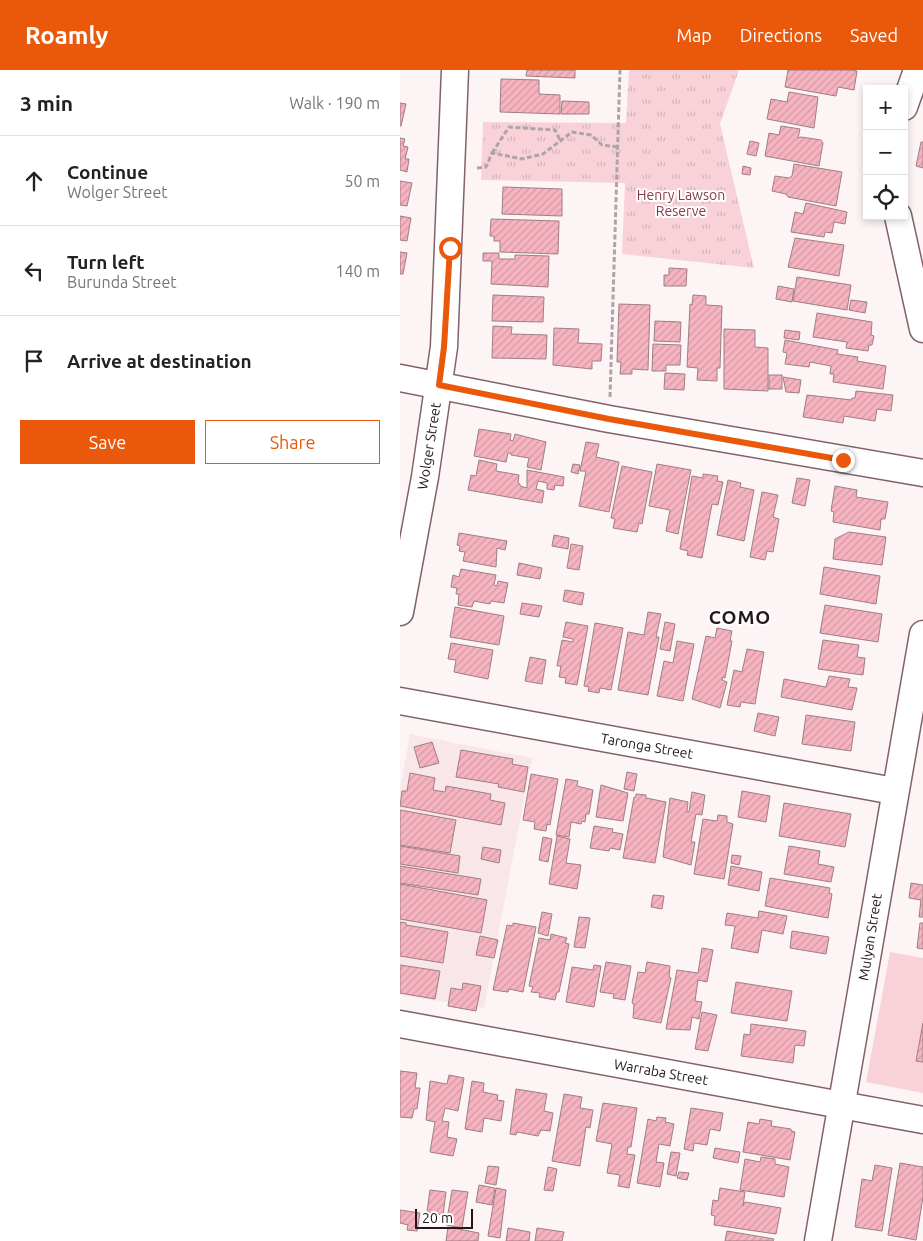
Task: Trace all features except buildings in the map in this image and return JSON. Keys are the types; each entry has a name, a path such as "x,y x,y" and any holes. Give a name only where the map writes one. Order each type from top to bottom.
{"street":[{"name":"Wolger Street","path":"400,612 439,385 448,294 455,70"},
{"path":"908,96 917,70"},
{"path":"900,220 913,245 923,329"},
{"path":"400,378 609,419 923,473"},
{"name":"Mulyan Street","path":"818,1241 894,791 923,634"},
{"name":"Taronga Street","path":"400,701 894,791"},
{"name":"Warraba Street","path":"400,1024 923,1120"}],"path":[{"path":"609,419 620,70"},
{"path":"477,168 486,168 492,153 509,127 555,130 561,142"},
{"path":"492,153 522,158 544,154 572,132 591,135 602,145 618,147"}],"shaded area":[{"path":"410,734 532,758 484,1008 400,995 400,790"}],"green space":[{"name":"Henry Lawson Reserve","path":"629,70 739,70 720,124 754,268 622,254 625,183 481,180 483,122 626,123"},
{"path":"890,952 923,958 923,1093 866,1082"}],"district":[{"name":"COMO","path":"740,617"}],"route":[{"path":"450,248 444,347 439,385 609,419 843,460"}]}
